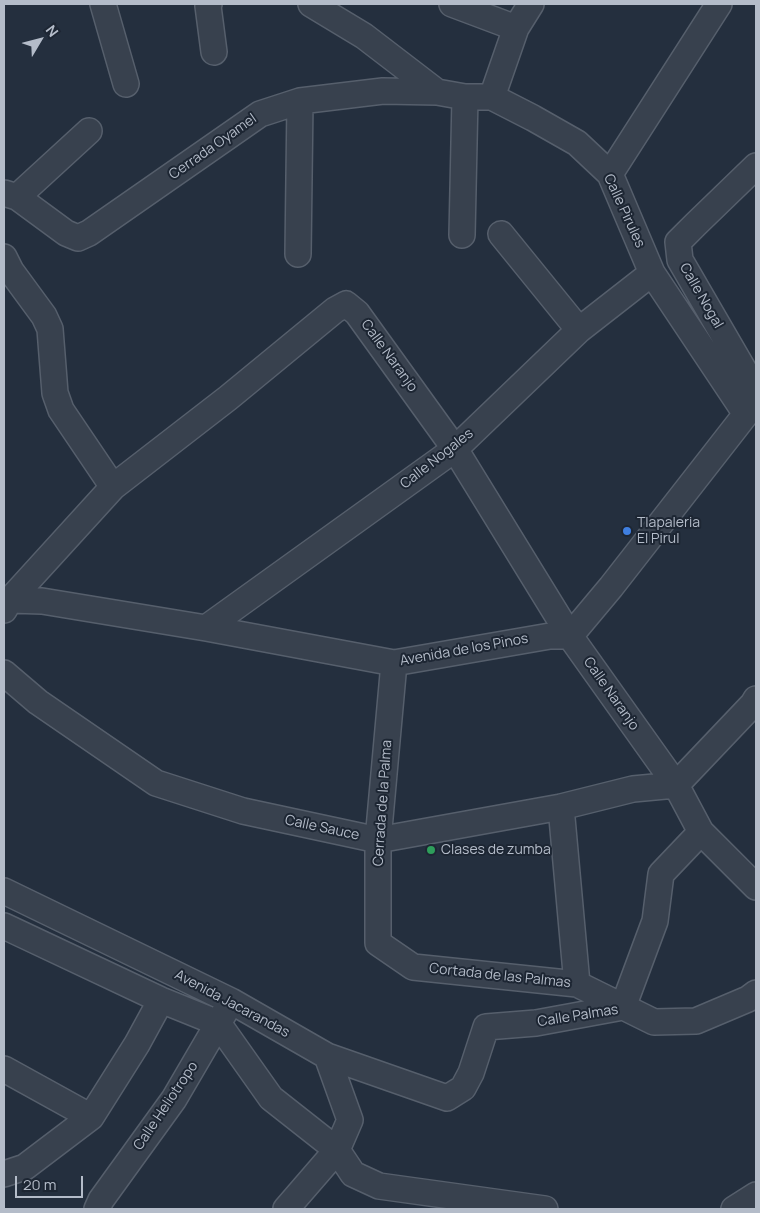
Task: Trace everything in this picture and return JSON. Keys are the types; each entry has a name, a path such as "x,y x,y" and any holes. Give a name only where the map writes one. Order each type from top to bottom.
{"street":[{"path":"103,4 126,84"},
{"path":"209,4 214,52"},
{"path":"311,4 364,36 437,92"},
{"path":"452,4 516,28"},
{"path":"492,97 516,28 531,4"},
{"path":"610,174 719,4"},
{"name":"Cerrada Oyamel","path":"89,131 10,195 66,233 78,238 89,233 260,114 300,101 383,91 437,92"},
{"name":"Calle Pirules","path":"437,92 492,97 577,143 610,174 652,273 751,408"},
{"path":"462,234 465,96"},
{"path":"298,254 300,101"},
{"name":"Calle Nogal","path":"756,166 678,242 680,260 756,391"},
{"path":"501,234 579,330"},
{"path":"4,256 11,271 44,316 50,329 54,393 57,402 113,487"},
{"name":"Calle Nogales","path":"206,628 455,448 579,330 652,273"},
{"name":"Calle Naranjo","path":"6,604 113,487 228,398 335,310 346,304 358,313 455,448 570,636 676,785 701,832 756,886"},
{"path":"570,636 611,587 751,408"},
{"name":"Avenida de los Pinos","path":"6,604 42,602 206,628 394,662 550,636 570,636"},
{"name":"Cerrada de la Palma","path":"378,943 378,840 394,662"},
{"name":"Calle Sauce","path":"4,673 38,702 156,783 243,811 378,840 561,807 633,789 676,785"},
{"path":"676,785 756,699"},
{"path":"561,807 577,984"},
{"path":"623,1007 656,921 661,874 701,832"},
{"name":"Avenida Jacarandas","path":"4,891 231,1001 326,1056 447,1098 463,1088"},
{"name":"Avenida Jacarandas","path":"4,926 161,1000 218,1024 271,1098 338,1150"},
{"name":"Cortada de las Palmas","path":"378,943 413,967 577,984 623,1007"},
{"name":"Calle Palmas","path":"463,1088 471,1073 486,1027 536,1023 623,1007 654,1022 696,1021 748,999 756,993"},
{"path":"4,1174 25,1168 90,1117 137,1044 161,1000"},
{"name":"Calle Heliotropo","path":"97,1209 101,1200 174,1099 231,1001"},
{"path":"286,1209 338,1150 350,1120 326,1056"},
{"path":"4,1069 90,1117"},
{"path":"338,1150 353,1174 379,1186 546,1209"},
{"path":"734,1209 756,1195"}],"place":[{"name":"Tlapaleria El Pirul","path":"627,531"},
{"name":"Clases de zumba","path":"431,850"}]}
